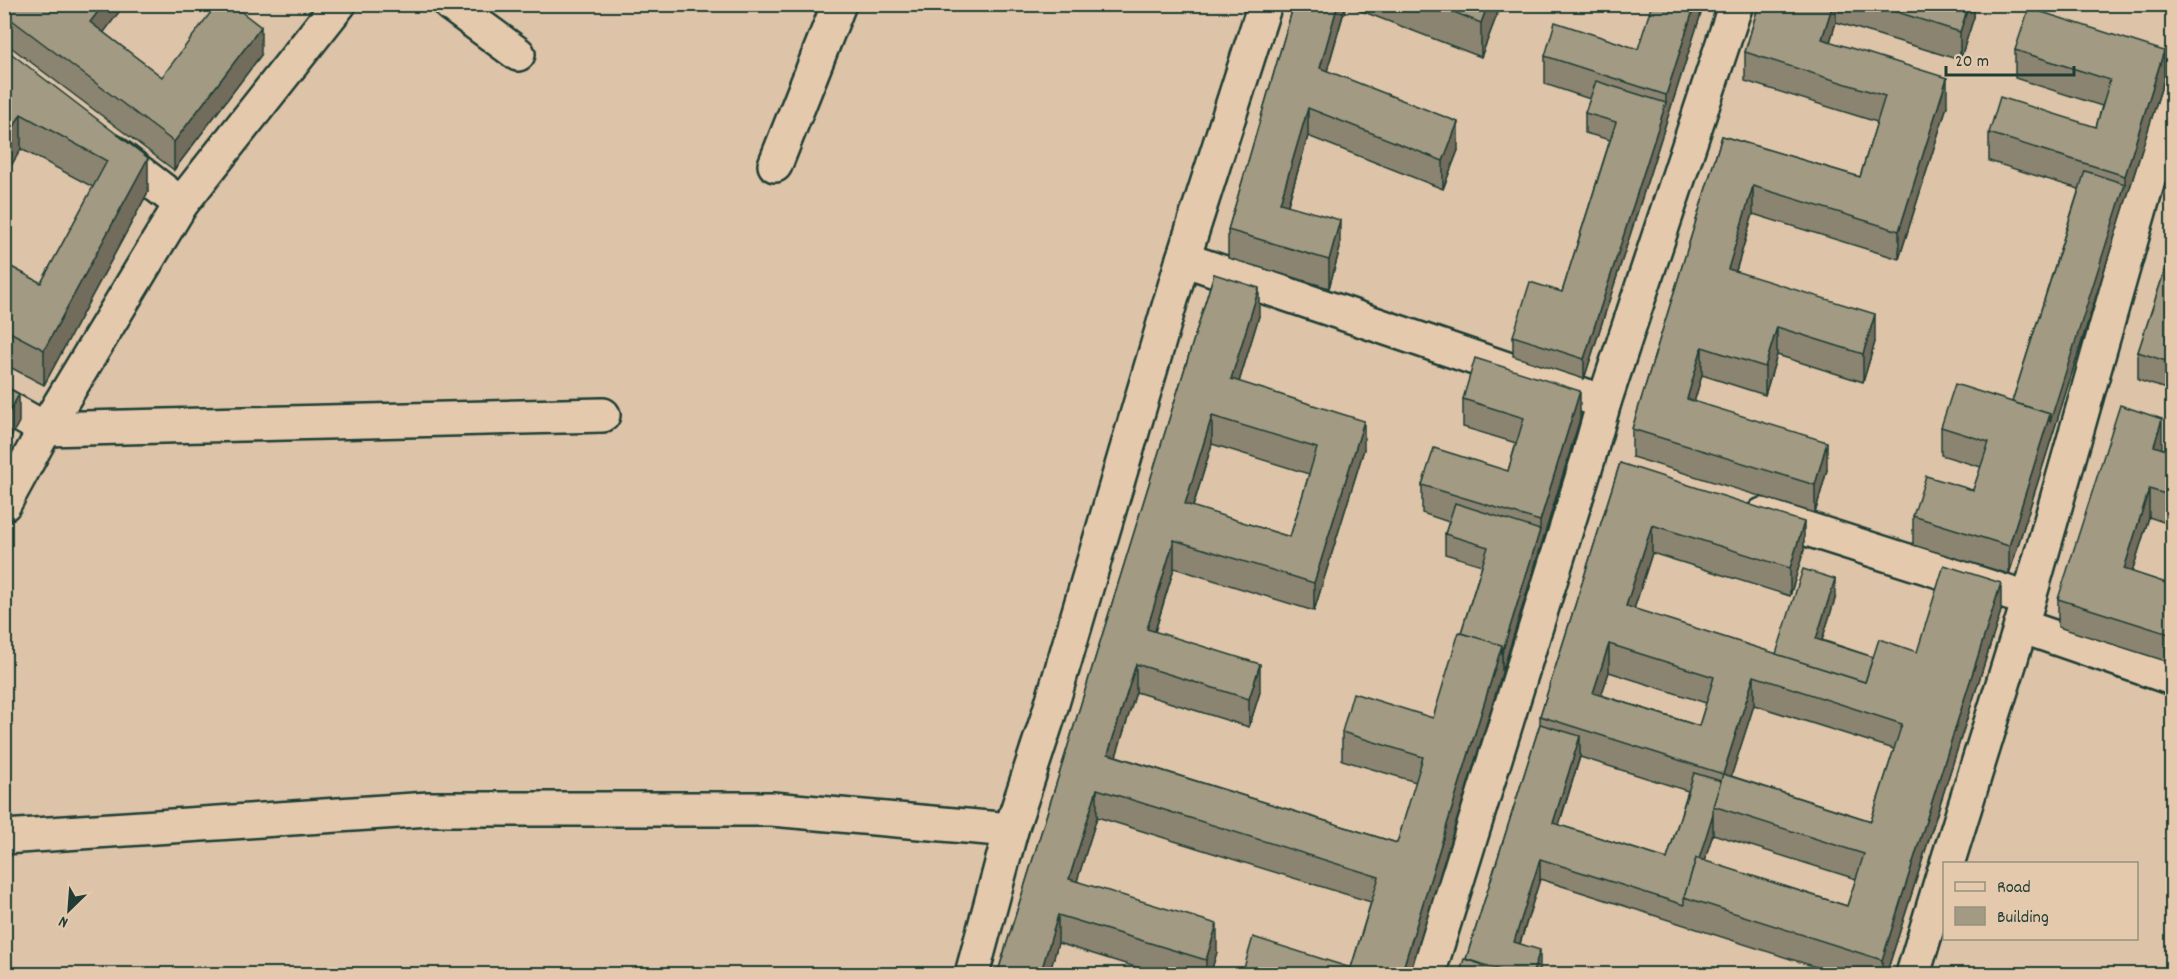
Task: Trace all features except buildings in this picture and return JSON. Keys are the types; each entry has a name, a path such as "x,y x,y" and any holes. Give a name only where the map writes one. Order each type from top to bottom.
{"street":[{"path":"4,504 45,429 181,204 339,4"},
{"path":"450,4 518,54"},
{"path":"775,165 839,4"},
{"path":"972,975 1011,830 1052,705 1183,259 1265,4"},
{"path":"1428,975 1600,462 1604,402 1736,4"},
{"path":"1948,862 2024,613 2172,96"},
{"path":"88,133 181,204"},
{"path":"1183,259 1604,402"},
{"path":"4,406 45,429 603,415"},
{"path":"1735,506 2024,613 2172,678"},
{"path":"4,837 429,809 772,809 1011,830"},
{"path":"1913,975 1943,875"}]}
